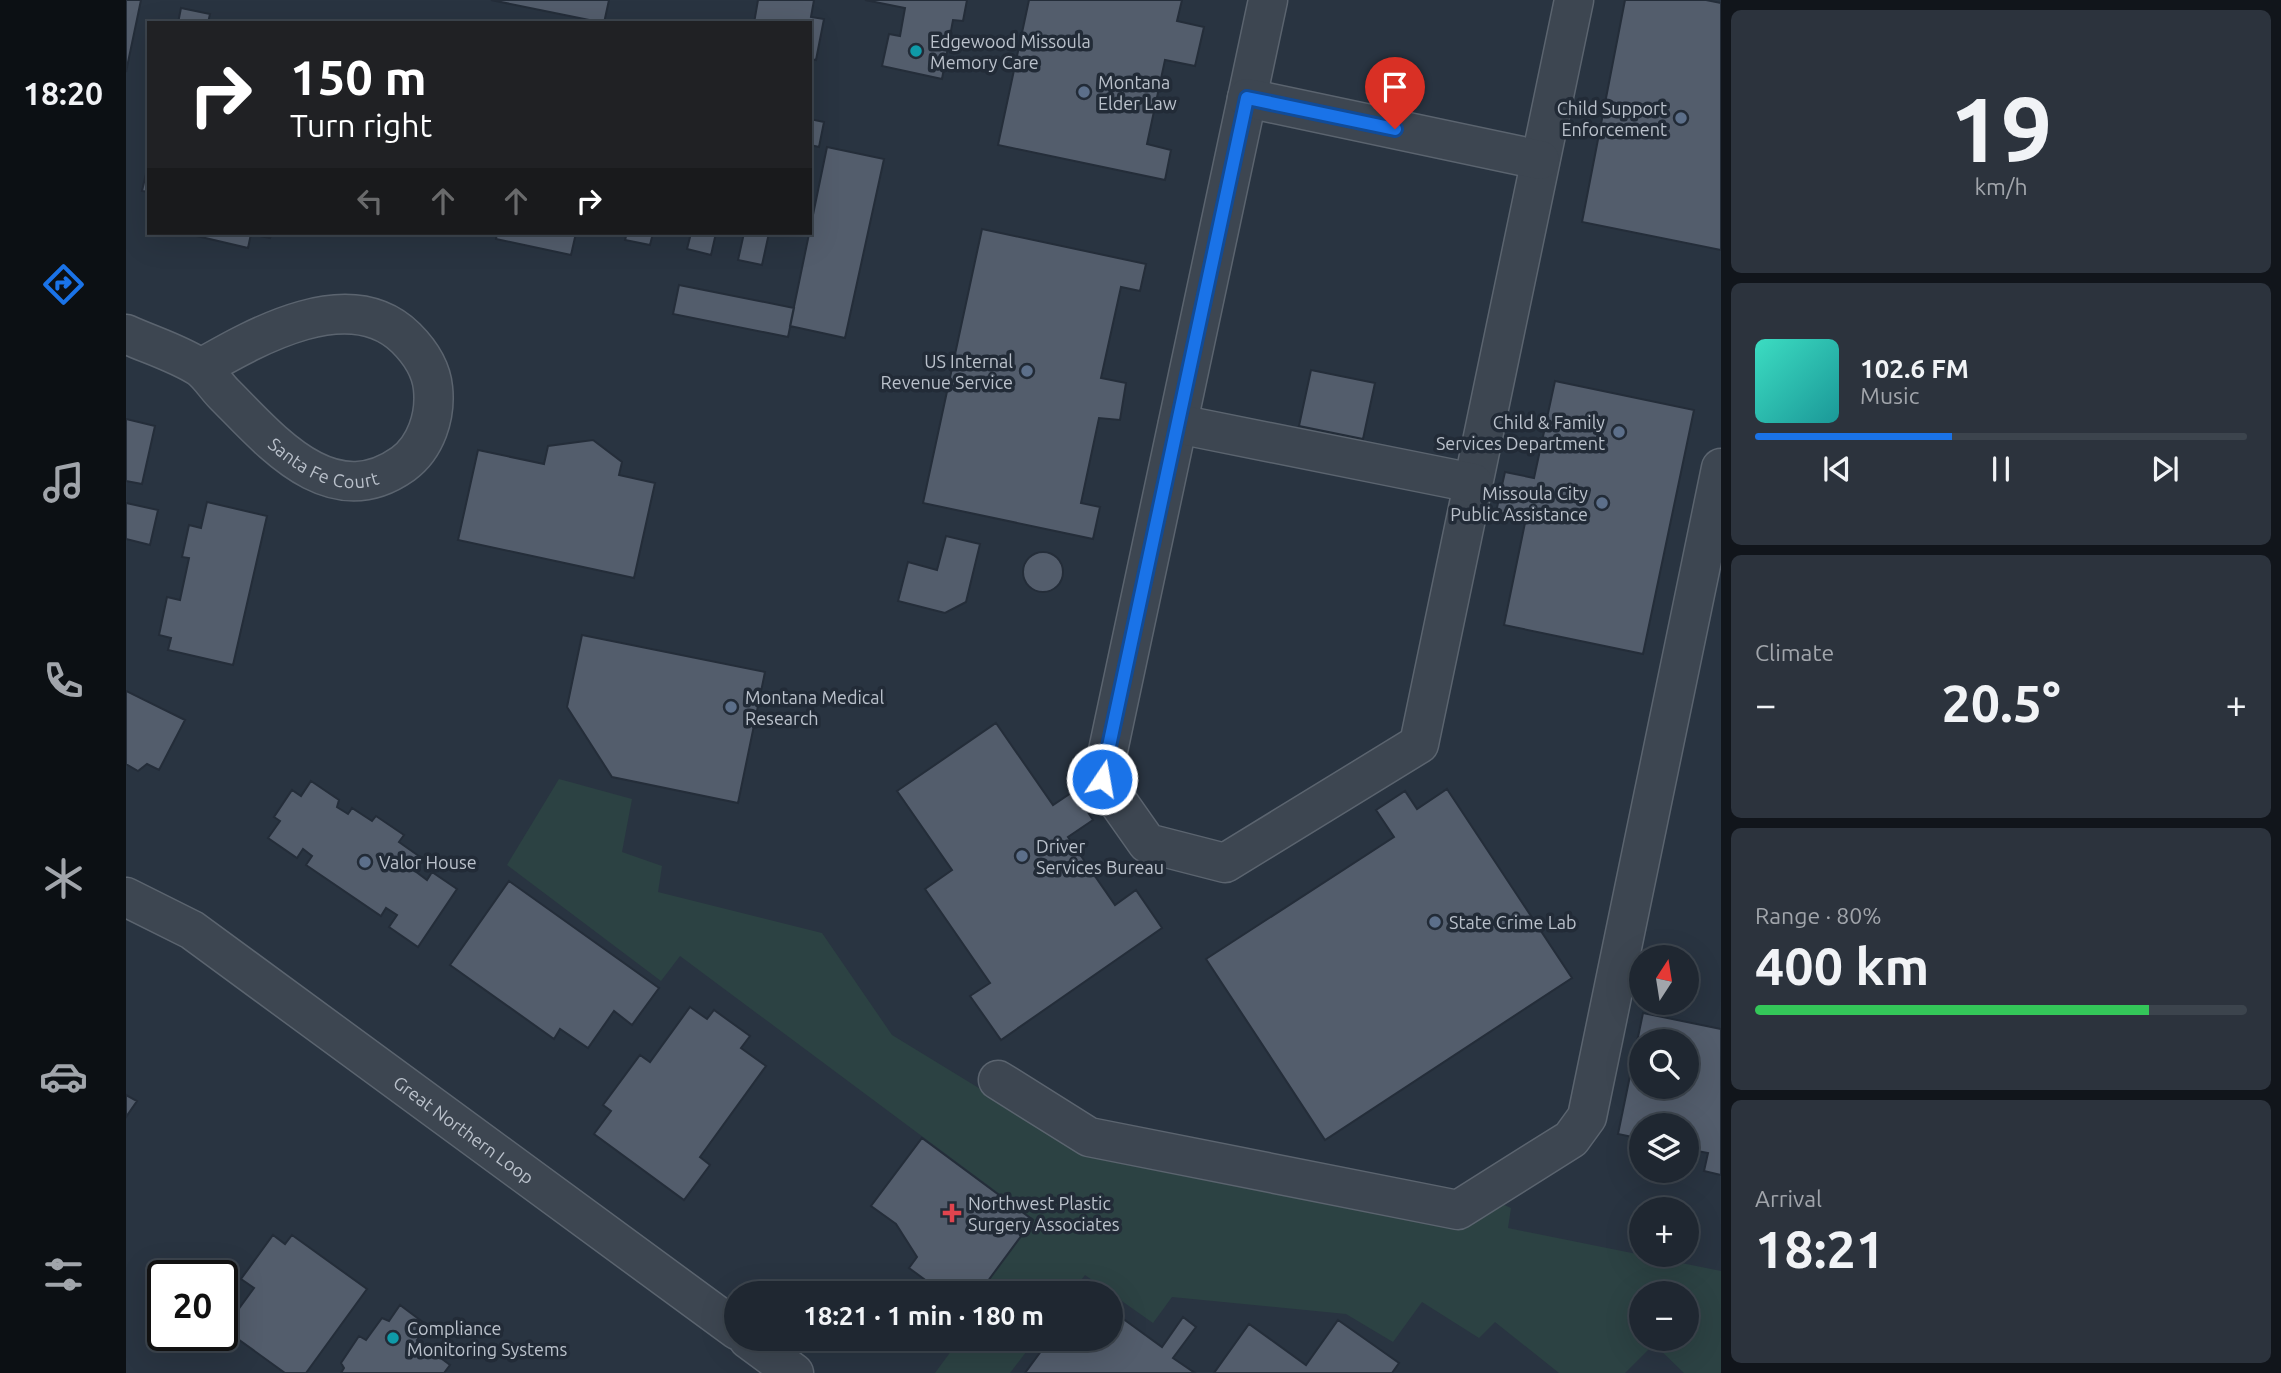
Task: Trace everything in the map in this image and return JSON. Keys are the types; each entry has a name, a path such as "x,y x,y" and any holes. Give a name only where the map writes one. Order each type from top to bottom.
{"street":[{"path":"1268,0 1102,779 1147,843 1225,863 1419,744 1574,0"},
{"path":"1247,98 1540,160"},
{"name":"Santa Fe Court","path":"126,334 201,368 274,444 296,462 331,478 371,478 394,470 420,444 433,415 433,388 423,358 400,332 382,321 363,315 323,314 234,349 201,368"},
{"path":"1178,424 1473,483"},
{"path":"998,1080 1089,1137 1458,1210 1570,1139 1587,1117 1721,468"},
{"name":"Great Northern Loop","path":"126,897 192,930 724,1321"},
{"path":"764,1351 794,1373"}],"green space":[{"path":"559,779 632,799 622,852 662,866 658,892 822,933 892,1035 1062,1139 1459,1226 1470,1226 1502,1204 1511,1208 1508,1228 1629,1252 1629,1267 1699,1267 1721,1271 1721,1373 1684,1373 1661,1351 1699,1351 1699,1281 1629,1281 1629,1351 1647,1351 1625,1373 1559,1373 1495,1322 1479,1338 1422,1302 1393,1342 1346,1314 1172,1297 1153,1323 1123,1302 1123,1281 1094,1281 1085,1275 1080,1281 988,1281 1033,1219 680,956 661,981 507,865"},
{"path":"951,1351 1027,1351 1010,1373 935,1373"}],"building":[{"path":"126,0 141,0 126,72"},
{"path":"491,0 609,0 604,21"},
{"path":"758,0 814,0 811,17 824,19 816,60 812,59 812,21 754,21"},
{"name":"Edgewood Missoula Memory Care","path":"865,0 967,0 963,21 953,20 942,79 882,66 889,34 900,36 905,8"},
{"path":"1029,0 1182,0 1177,21 1204,27 1195,66 1165,60 1147,144 1171,150 1165,180 998,145"},
{"path":"1625,0 1706,0 1721,3 1721,250 1582,222"},
{"path":"181,8 210,14 208,21 178,21"},
{"path":"812,119 824,122 819,147 812,145"},
{"path":"827,147 884,159 845,338 790,326 809,235 812,235 812,220"},
{"path":"147,170 147,192 142,191"},
{"path":"982,229 1146,264 1140,291 1121,287 1101,378 1126,383 1120,420 1099,418 1081,503 1100,507 1093,539 923,503"},
{"path":"193,235 251,235 248,248"},
{"path":"497,235 576,235 571,255 496,239"},
{"path":"626,235 652,235 650,245 625,240"},
{"path":"690,235 716,235 711,255 687,249"},
{"path":"744,235 769,235 762,265 738,260"},
{"path":"679,285 794,308 788,337 673,314"},
{"path":"1311,370 1375,383 1363,439 1299,426"},
{"path":"1555,381 1694,410 1643,654 1504,625 1526,518 1496,512 1505,472 1534,478"},
{"path":"126,419 155,426 142,484 126,481"},
{"path":"593,440 622,462 619,475 655,483 634,578 458,540 478,450 544,464 548,446"},
{"path":"207,502 267,516 233,665 168,650 171,638 159,635 167,597 180,600 189,558 182,557 189,525 201,528"},
{"path":"126,503 158,510 150,545 126,539"},
{"path":"946,536 980,544 966,602 945,613 898,601 908,562 937,570"},
{"path":"1043,552 1051,553 1057,558 1062,564 1062,580 1057,586 1051,591 1043,592 1035,591 1029,586 1024,580 1023,572 1024,564 1029,558 1035,553"},
{"path":"582,635 765,672 738,803 612,777 567,707"},
{"path":"126,691 185,720 159,770 147,764 138,771 126,764"},
{"path":"996,723 1053,805 1074,791 1093,820 1068,837 1115,905 1136,890 1162,928 1001,1040 970,996 990,983 925,889 952,870 897,791"},
{"name":"Valor House","path":"311,781 339,800 337,807 348,814 352,808 372,821 376,816 404,835 399,842 423,859 415,871 427,880 432,872 457,889 418,947 389,927 397,915 386,908 381,916 306,865 312,856 303,849 297,858 268,838 280,821 274,817 292,790 301,796"},
{"path":"1447,789 1572,978 1325,1140 1206,959 1394,837 1376,810 1405,791 1417,809"},
{"path":"509,881 659,988 632,1025 614,1011 588,1048 560,1029 554,1039 450,965"},
{"path":"690,1007 707,1019 714,1010 750,1036 741,1048 766,1066 700,1157 710,1165 684,1200 594,1134 611,1111 603,1105 640,1055 650,1062"},
{"path":"1643,1015 1721,1029 1721,1175 1704,1171 1708,1153 1699,1151 1699,1113 1629,1113 1629,1136 1618,1134 1629,1081 1629,1099 1699,1099 1699,1029 1640,1029"},
{"path":"126,1095 137,1101 126,1117"},
{"name":"Northwest Plastic Surgery Associates","path":"922,1138 1033,1220 988,1281 927,1281 909,1268 917,1257 896,1224 871,1206"},
{"path":"273,1235 285,1244 292,1235 367,1289 306,1373 285,1373 238,1339 238,1310 254,1288 241,1279"},
{"name":"Compliance Monitoring Systems","path":"400,1305 428,1326 417,1340 450,1365 444,1373 341,1373 344,1368 341,1363 359,1336 366,1340 382,1318 389,1321"},
{"path":"1183,1317 1196,1327 1173,1358 1195,1373 1025,1373 1041,1351 1123,1351 1123,1319 1162,1347"},
{"path":"1338,1320 1399,1363 1392,1373 1214,1373 1249,1324 1306,1365"}],"place":[{"name":"Edgewood Missoula Memory Care","path":"916,51"},
{"name":"Montana Elder Law","path":"1084,92"},
{"name":"Child Support Enforcement","path":"1681,118"},
{"name":"US Internal Revenue Service","path":"1027,371"},
{"name":"Child & Family Services Department","path":"1619,432"},
{"name":"Missoula City Public Assistance","path":"1602,503"},
{"name":"Montana Medical Research","path":"731,707"},
{"name":"Driver Services Bureau","path":"1022,856"},
{"name":"Valor House","path":"365,862"},
{"name":"State Crime Lab","path":"1435,922"},
{"name":"Northwest Plastic Surgery Associates","path":"952,1213"},
{"name":"Compliance Monitoring Systems","path":"393,1338"}],"route":[{"path":"1102,779 1247,98 1395,129"}]}
